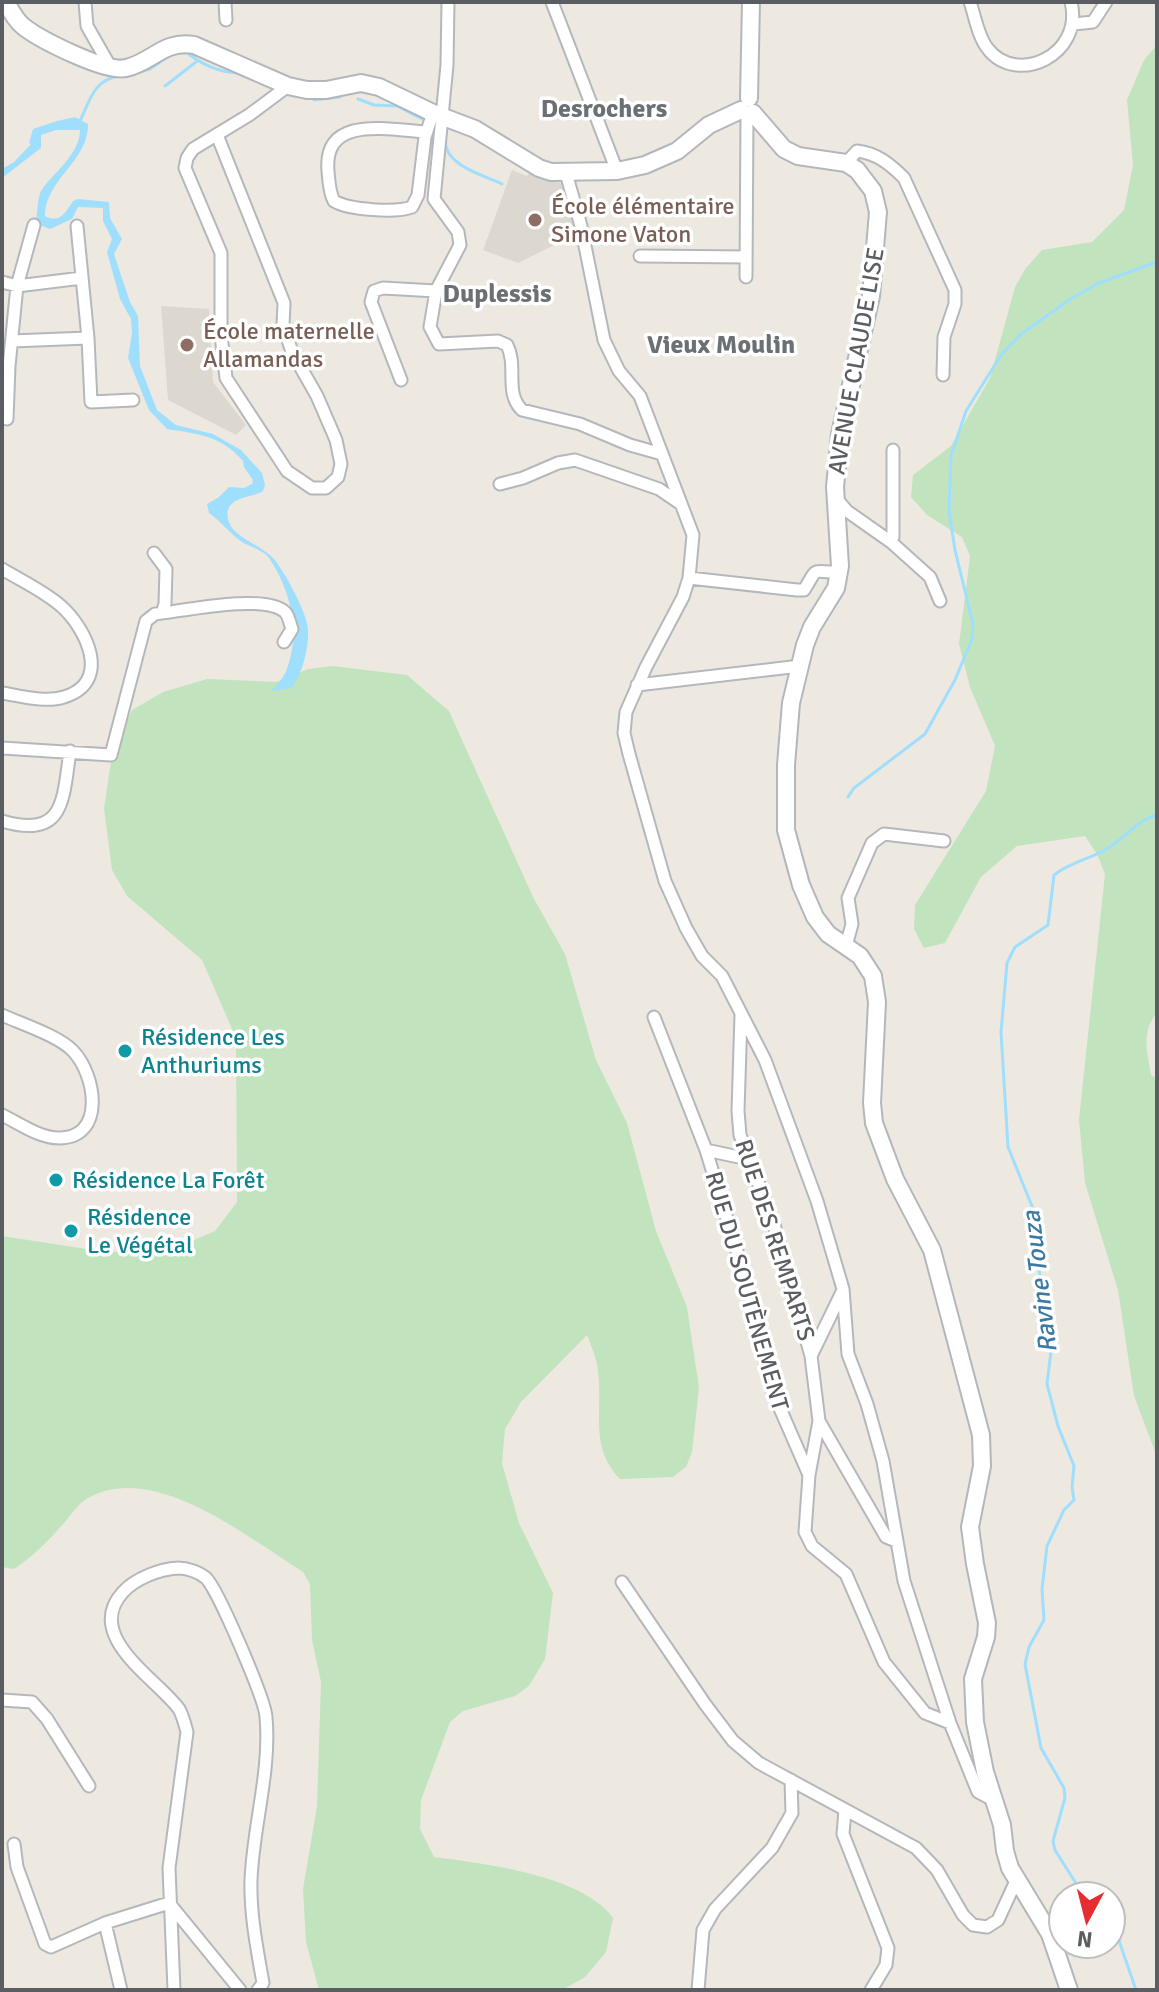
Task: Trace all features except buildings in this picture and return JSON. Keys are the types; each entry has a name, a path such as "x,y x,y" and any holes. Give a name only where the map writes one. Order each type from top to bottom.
{"street":[{"path":"6,2 23,26 111,68 129,68 173,44 183,43 288,86 326,90 369,84 494,139 545,171 617,171 645,165 677,151 709,125 747,109"},
{"path":"85,2 87,26 111,68"},
{"path":"225,2 226,20"},
{"path":"448,2 434,199 458,232 460,245 436,291 430,327 432,335 439,344 498,341 507,345 511,353 512,396 522,410 580,424 630,445 662,454"},
{"path":"552,2 617,171"},
{"path":"746,277 751,2"},
{"path":"970,2 988,49 1010,63 1021,64 1047,60 1065,42 1074,24 1071,2"},
{"path":"1074,24 1093,22 1106,2"},
{"path":"217,135 284,303 283,325 292,352 317,396 336,440 341,464 338,477 326,488 312,488 287,471 226,378 221,335 221,253 185,168 193,149 249,115 288,86"},
{"path":"747,109 784,149 798,156 846,163 857,151 866,152 890,164 904,178 955,290 955,304 944,337 943,375"},
{"path":"426,132 369,128 346,132 336,138 327,159 334,201 348,206 402,211 412,207 418,195 426,132 438,116"},
{"name":"AVENUE CLAUDE LISE","path":"846,163 863,177 873,191 878,212 871,296 840,434 835,487 839,573 836,588 812,627 791,703 786,765 786,830 792,856 815,917 828,934 860,956 869,968 875,988 874,1123 895,1179 932,1250 981,1435 982,1466 970,1527 987,1623 972,1694 980,1749 1002,1825 1005,1851 1016,1881 1050,1934 1069,1990"},
{"path":"566,173 581,226 604,340 619,371 640,396 693,535 689,578 683,597 637,685 626,712 624,733 665,881 702,956 722,976 765,1060 817,1201 843,1289 848,1354 867,1404 883,1461 904,1581 950,1723 978,1792 993,1800"},
{"path":"7,419 17,286 34,225"},
{"path":"77,226 91,402 133,400"},
{"path":"640,256 746,257"},
{"path":"2,282 17,286 82,278"},
{"path":"401,380 371,302 374,291 383,288 436,291"},
{"path":"12,341 88,338"},
{"path":"891,542 893,450"},
{"path":"500,484 563,461 580,461 659,489 684,506"},
{"path":"836,498 847,511 891,542 930,577 940,601"},
{"path":"154,553 166,569 162,613"},
{"path":"2,569 63,607 86,637 91,660 86,681 65,697 42,698 2,693"},
{"path":"689,578 797,590 806,587 811,573 839,573"},
{"path":"2,748 111,755 146,621 151,616 240,604 275,607 286,613 292,629 284,642"},
{"path":"637,685 800,666"},
{"path":"2,821 30,828 51,818 61,802 70,751"},
{"path":"846,946 852,924 848,898 872,843 884,834 944,841"},
{"name":"RUE DES REMPARTS","path":"741,1010 740,1135 773,1221 811,1356 819,1421 886,1537 896,1541"},
{"path":"2,1015 73,1050 90,1080 94,1104 86,1125 63,1138 47,1137 2,1115"},
{"name":"RUE DU SOUTÈNEMENT","path":"654,1017 706,1150 746,1281 772,1390 809,1475"},
{"path":"706,1150 748,1159"},
{"path":"811,1356 843,1289"},
{"path":"819,1421 809,1475 805,1532 812,1546 846,1574 884,1662 925,1713 950,1723"},
{"path":"174,1990 169,1868 187,1732 180,1711 121,1647 113,1632 112,1615 117,1600 126,1588 168,1568 187,1568 206,1578 224,1608 266,1714 265,1760 251,1879 253,1921 263,1983 258,1990"},
{"path":"622,1582 733,1741 759,1763 916,1848 937,1870 963,1915 973,1925 987,1927 998,1920 1016,1881"},
{"path":"2,1700 32,1702 47,1719 89,1786"},
{"path":"698,1990 703,1930 715,1909 772,1848 792,1813 791,1780"},
{"path":"845,1810 843,1834 888,1948 886,1965 871,1990"},
{"path":"14,1844 17,1867 45,1944 51,1947 105,1923 169,1903"},
{"path":"169,1903 240,1990"},
{"path":"105,1923 121,1990"}],"shaded area":[{"name":"École élémentaire Simone Vaton","path":"512,170 564,184 566,187 562,197 569,202 579,233 518,263 483,250"},
{"name":"École maternelle Allamandas","path":"161,306 209,309 213,382 246,425 236,435 168,400"}],"green space":[{"path":"1157,45 1157,1013 1149,1027 1146,1042 1151,1075 1157,1079 1157,1457 1134,1396 1118,1290 1085,1183 1079,1120 1105,874 1097,854 1085,836 1017,846 981,877 945,943 924,948 914,929 915,905 986,791 995,746 970,687 959,644 970,556 962,537 927,515 911,497 913,475 951,446 990,378 1015,287 1026,268 1042,250 1092,242 1124,210 1133,165 1127,100 1144,60"},
{"path":"333,666 407,675 449,711 533,897 565,954 596,1060 627,1123 656,1231 687,1307 699,1388 692,1452 686,1467 673,1477 620,1479 610,1467 599,1428 598,1371 587,1335 521,1402 505,1429 502,1463 519,1523 553,1593 545,1659 529,1686 515,1696 463,1711 450,1722 421,1800 420,1829 434,1857 505,1868 557,1882 599,1904 613,1918 606,1952 585,1977 562,1990 319,1990 306,1942 303,1889 317,1806 321,1682 312,1640 310,1584 303,1572 198,1508 168,1495 139,1489 111,1490 85,1500 28,1559 14,1569 2,1567 2,1236 106,1252 171,1250 215,1231 237,1202 236,1038 202,960 127,896 112,870 104,808 112,755 132,710 163,692 207,679 277,682 308,669"}],"water":[{"path":"75,117 88,124 86,137 82,149 52,191 45,216 59,218 78,199 109,202 110,218 122,239 114,254 130,302 138,316 140,366 157,410 176,425 213,434 241,450 262,473 263,491 233,503 228,508 228,518 237,533 263,550 278,564 304,613 308,629 306,652 302,668 291,688 271,691 285,674 293,642 291,613 283,584 267,555 237,539 209,513 207,504 229,487 244,488 252,484 243,461 217,441 199,434 167,429 149,410 128,358 131,319 120,299 107,252 112,239 103,221 103,208 78,207 72,219 50,229 36,220 41,191 76,147 80,130 56,130 41,135 41,148 2,178 2,169 14,162 31,144 33,129"}],"waterway":[{"path":"185,51 211,67 240,73"},
{"path":"127,75 150,69 170,55"},
{"path":"165,86 196,62"},
{"path":"80,121 98,87 110,78 119,76"},
{"path":"314,100 340,97"},
{"path":"358,99 374,105 397,106 426,121"},
{"path":"445,141 447,150 458,163 502,184"},
{"path":"848,797 854,788 925,734 955,680 972,639 973,624 949,511 951,456 966,411 1001,355 1021,334 1099,283 1157,262"},
{"name":"Ravine Touza","path":"1074,1880 1055,1850 1053,1841 1065,1798 1064,1788 1041,1748 1025,1664 1029,1647 1044,1620 1042,1589 1047,1546 1064,1510 1074,1500 1074,1466 1058,1426 1047,1384 1052,1343 1039,1270 1042,1249 1036,1216 1008,1147 1001,1032 1007,963 1015,947 1048,925 1054,875 1112,846 1143,821 1157,815"},
{"name":"Ravine Touza","path":"1126,1960 1136,1990"}],"place":[{"name":"École élémentaire Simone Vaton","path":"535,220"},
{"name":"École maternelle Allamandas","path":"187,345"},
{"name":"Résidence Les Anthuriums","path":"125,1051"},
{"name":"Résidence La Forêt","path":"56,1180"},
{"name":"Résidence Le Végétal","path":"71,1231"}],"district":[{"name":"Desrochers","path":"604,108"},
{"name":"Duplessis","path":"497,293"},
{"name":"Vieux Moulin","path":"721,344"}]}
